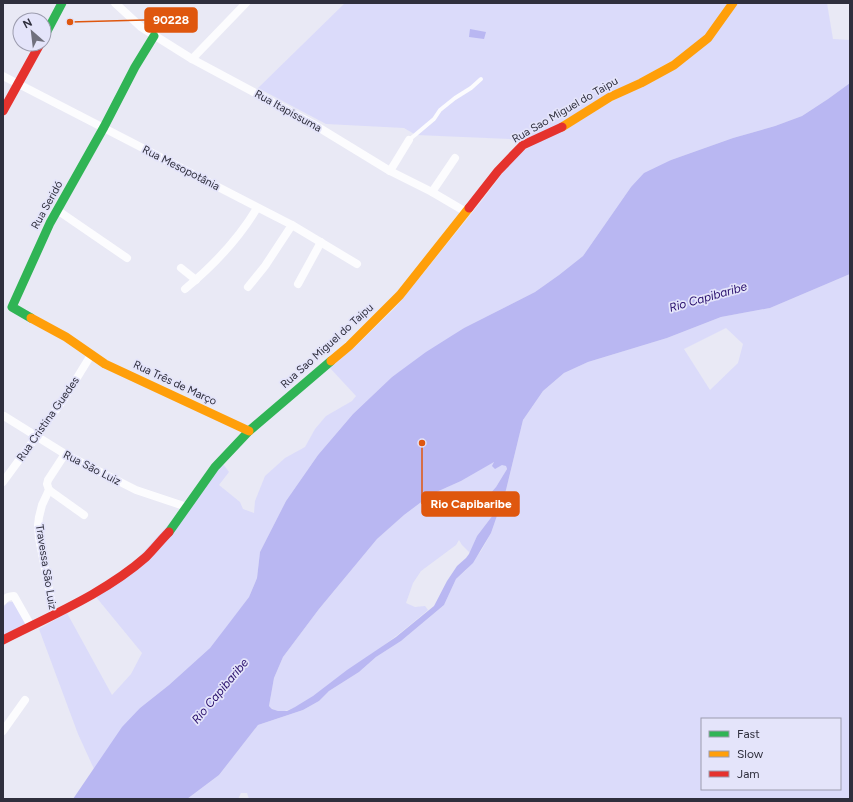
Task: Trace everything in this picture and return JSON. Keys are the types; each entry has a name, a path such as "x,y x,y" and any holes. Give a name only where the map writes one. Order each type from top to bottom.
{"street":[{"path":"52,22 62,3"},
{"name":"Rua Itapissuma","path":"115,3 141,27 192,59 313,124 390,171 432,192 466,212"},
{"path":"192,59 246,3"},
{"name":"Rua Sao Miguel do Taipu","path":"3,640 81,601 136,566 148,556 171,529 215,467 249,431 349,346 396,300 498,171 523,145 560,128 610,96 640,83 674,65 708,38 733,3"},
{"name":"Rua Seridó","path":"91,355 66,337 12,307 42,238 104,127 135,67 154,36"},
{"path":"3,111 36,52"},
{"name":"Rua Mesopotânia","path":"3,76 292,225 357,264"},
{"path":"390,171 409,140"},
{"path":"432,192 455,158"},
{"path":"185,289 225,253 257,208"},
{"path":"57,210 127,258"},
{"path":"248,287 265,266 292,225"},
{"path":"298,284 321,242"},
{"path":"181,268 196,280"},
{"name":"Rua Três de Março","path":"91,355 105,364 249,431"},
{"name":"Rua Cristina Guedes","path":"3,482 64,399 91,355"},
{"name":"Rua São Luiz","path":"4,416 65,454 136,490 187,507"},
{"name":"Travessa São Luiz","path":"54,615 39,538 38,525 42,505 49,490 47,484 48,480 65,454"},
{"path":"49,490 84,515"},
{"path":"3,601 10,596 14,596 31,626"},
{"path":"3,731 25,700"}],"lane":[{"path":"409,140 434,119 440,110 481,79"}],"shaded area":[{"path":"345,3 732,3 698,46 530,140 416,135 404,128 326,124 258,88"},
{"path":"737,3 827,3 833,39 850,40 850,83 802,116 671,160 631,187 583,256 559,275 535,292 464,328 392,377 353,414 318,455 286,501 260,552 257,578 249,597 230,623 210,648 169,685 140,708 94,769 78,734 39,629 67,613 112,695 131,674 142,653 96,597 112,587 223,464 229,472 219,485 240,502 243,509 254,513 255,501 265,476 285,458 305,447 315,429 326,416 352,401 356,396 330,368 356,346 396,307 484,198 512,160 521,152 683,62"},
{"path":"850,274 850,799 249,799 247,793 241,793 238,799 187,799 219,775 258,725 303,710 319,701 329,691 359,672 376,657 401,641 444,605 456,579 466,570 481,551 491,533 506,490 523,420 543,391 564,373 588,362 667,338 721,317 770,308","holes":["726,328 743,344 738,363 710,390 684,349"]},
{"path":"495,461 506,466 507,469 496,487 489,495 500,494 500,498 493,515 477,536 470,553 459,540 456,545 421,571 413,583 406,603 415,607 425,606 428,610 417,620 306,702 285,711 275,710 269,706 274,678 283,657 319,609 377,539 404,515 432,494 461,481"},
{"path":"10,602 13,602 26,623 3,638 3,608"}],"water":[{"path":"470,29 486,32 484,39 469,37"},
{"name":"Rio Capibaribe","path":"850,83 850,274 770,308 721,317 667,338 588,362 564,373 543,391 523,420 506,490 491,533 473,563 456,579 444,605 401,641 376,657 359,672 329,691 319,701 303,710 258,725 219,775 187,799 73,799 122,727 140,708 169,685 210,648 249,597 257,578 260,552 286,501 318,455 353,414 392,377 426,352 464,328 535,292 583,256 631,187 644,173 671,160 802,116","holes":["494,462 492,466 495,469 502,465 506,466 507,469 496,487 489,495 489,499 493,498 496,494 500,495 493,515 477,536 469,554 457,566 447,581 434,606 396,637 347,670 313,696 287,711 272,709 269,706 274,678 283,657 319,609 377,539 404,515 432,494 461,481"]}],"traffic: fast":[{"path":"52,22 62,3"},
{"path":"31,318 12,307 50,223 104,127 135,67 154,36"},
{"path":"169,532 215,467 249,431 331,361"}],"traffic: slow":[{"path":"562,127 610,97 641,83 674,65 708,38 733,3"},
{"path":"331,361 349,346 400,295 469,208"},
{"path":"31,318 66,337 105,364 249,431"}],"traffic: jam":[{"path":"3,111 36,52"},
{"path":"469,208 498,171 523,145 562,127"},
{"path":"3,640 78,603 113,582 146,557 169,532"}],"place":[{"name":"90228","path":"70,22"},
{"name":"Rio Capibaribe","path":"422,443"}]}
